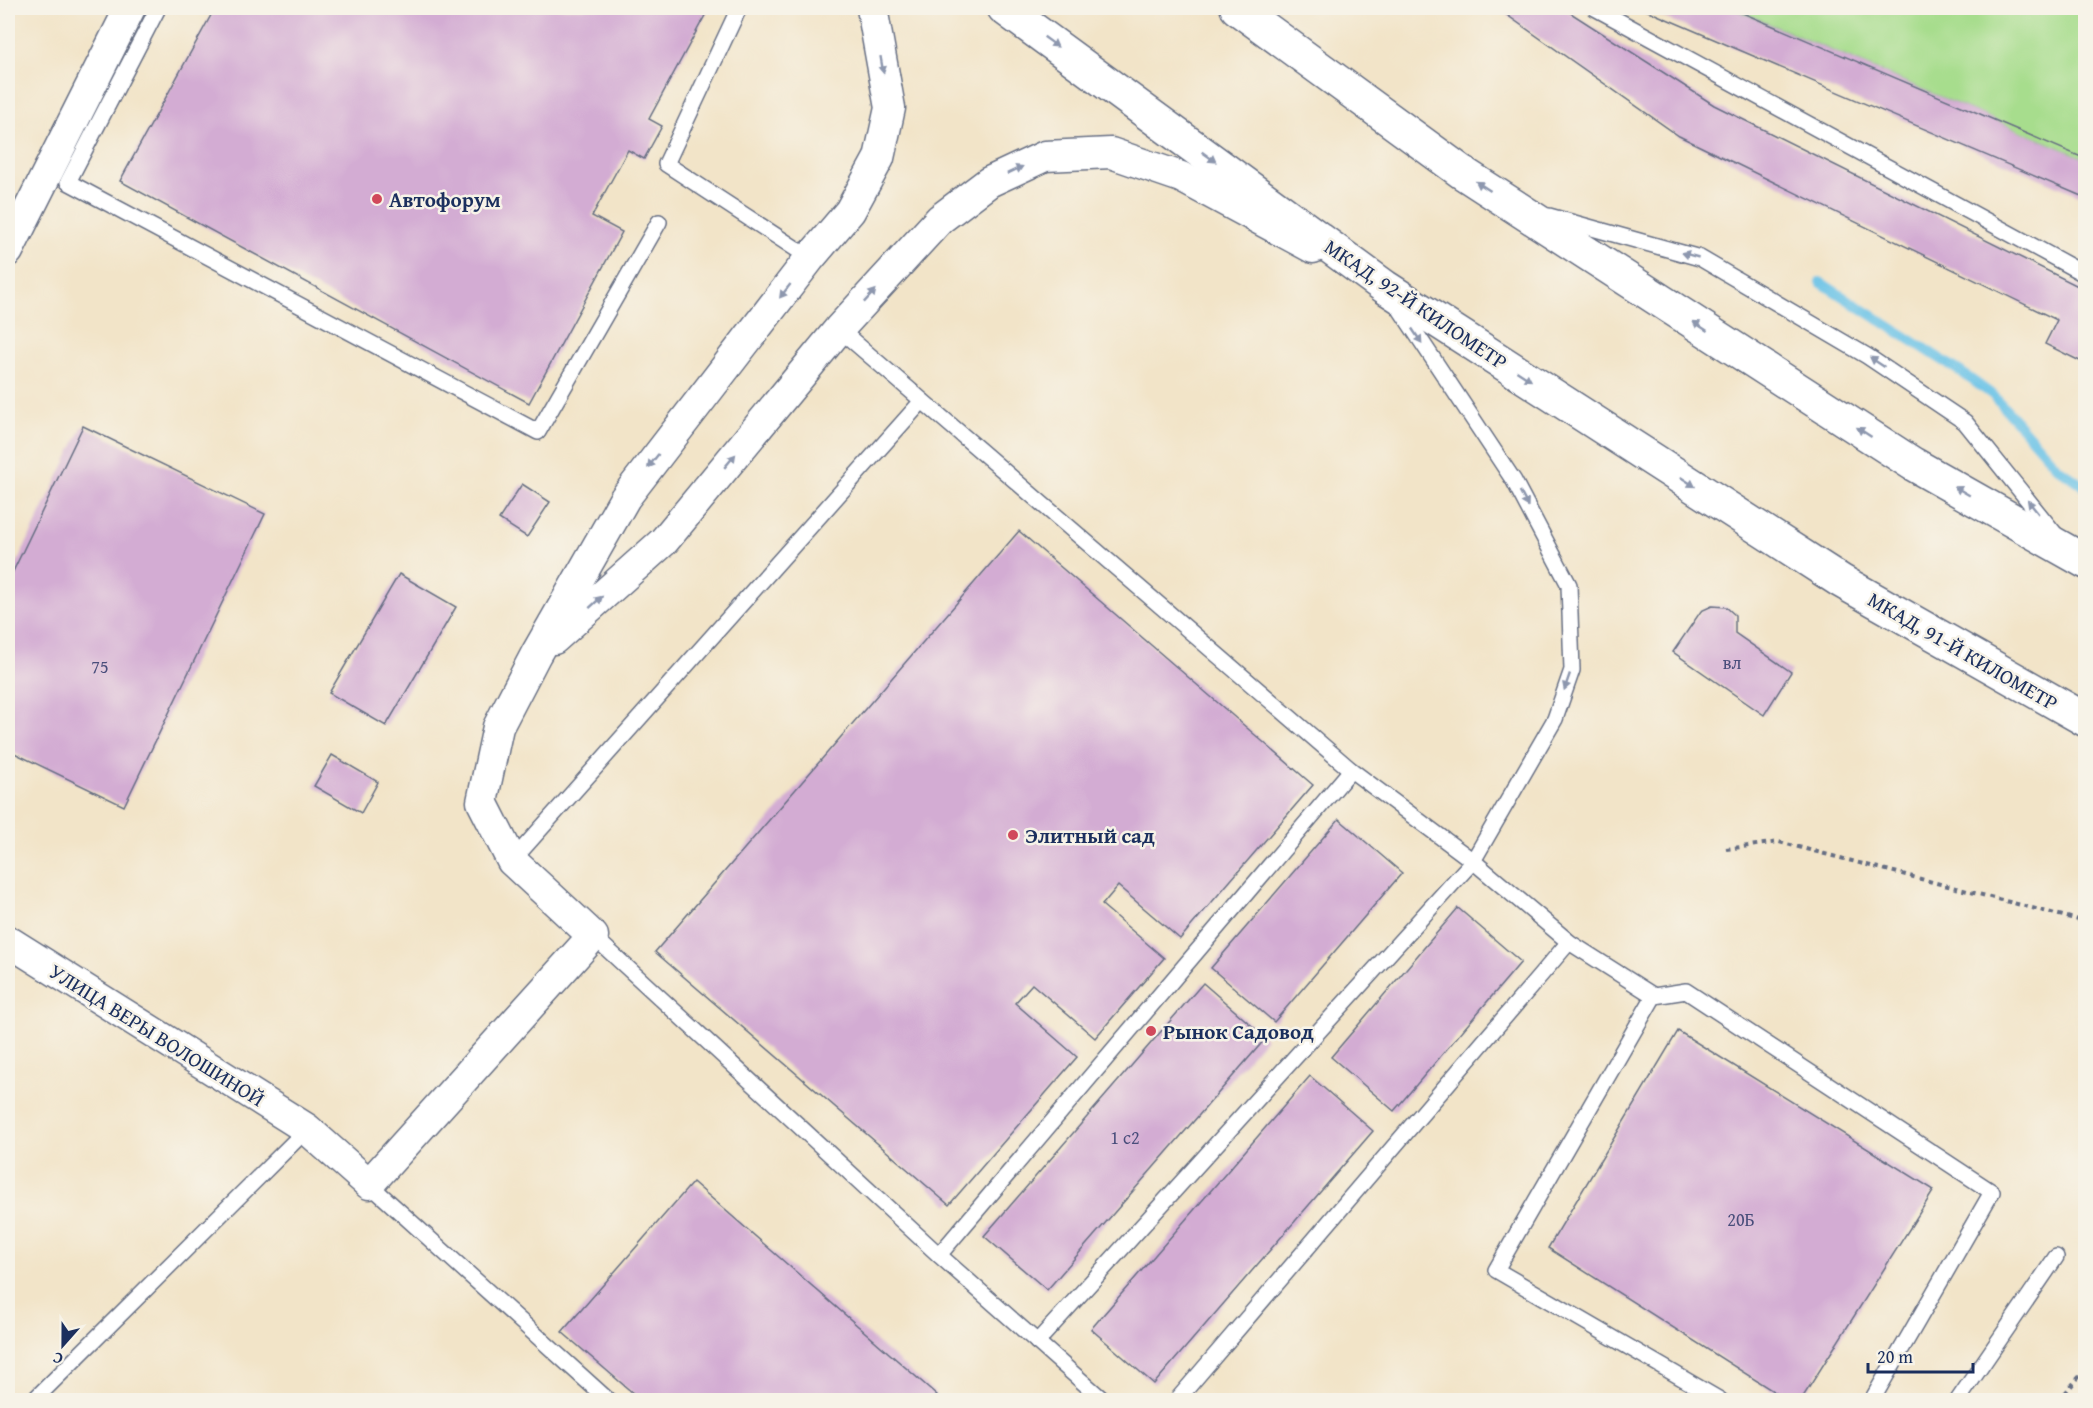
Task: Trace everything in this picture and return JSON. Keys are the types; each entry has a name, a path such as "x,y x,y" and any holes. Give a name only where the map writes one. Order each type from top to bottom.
{"highway":[{"name":"МКАД, 92-Й КИЛОМЕТР","path":"1004,8 1385,287 1842,581"},
{"path":"1237,8 1463,173 1913,464 2078,557"},
{"name":"МКАД, 91-Й КИЛОМЕТР","path":"1842,581 2085,720"}],"street":[{"path":"8,251 18,203 130,8"},
{"path":"369,1184 593,936 512,861 482,802 498,727 536,654 625,498 810,258 850,211 879,158 890,108 872,8"},
{"path":"536,654 664,541 839,329 940,219 989,182 1044,156 1111,153 1181,177 1385,287"},
{"name":"УЛИЦА ВЕРЫ ВОЛОШИНОЙ","path":"8,941 307,1129 369,1184"}],"lane":[{"path":"158,8 68,182 538,432 659,222"},
{"path":"739,8 666,164 810,258"},
{"path":"1260,8 1310,61"},
{"path":"1595,8 2085,275"},
{"path":"1514,206 1700,258 1867,356 1965,422 2078,557"},
{"path":"1037,1342 1473,861 1555,719 1572,670 1569,585 1514,481 1385,287"},
{"path":"839,329 1351,770 1473,861 1569,942 1654,996 1686,991 1992,1192 1872,1401"},
{"path":"512,861 922,401"},
{"path":"939,1255 1351,770"},
{"path":"593,936 939,1255 1103,1401"},
{"path":"1177,1401 1569,942"},
{"path":"1654,996 1496,1270 1720,1401"},
{"path":"34,1401 307,1129"},
{"path":"369,1184 608,1401"},
{"path":"1958,1401 2056,1257"}],"path":[{"path":"1726,849 1779,842 2085,922"},
{"path":"2059,1401 2085,1369"}],"green space":[{"path":"1731,8 2085,8 2085,159"}],"building":[{"name":"Автофорум","path":"215,8 709,8 649,119 662,126 644,159 628,150 592,216 622,232 529,403 120,181"},
{"path":"1497,8 1563,8 1714,105 2086,290 2086,364 2045,344 2057,320 1679,136"},
{"path":"1641,8 1731,8 2086,159 2086,198"},
{"path":"83,426 265,514 124,806 8,750 8,582"},
{"path":"522,484 550,502 527,537 499,519"},
{"name":"Элитный сад","path":"1019,531 1313,785 1180,939 1118,886 1102,905 1164,958 1095,1038 1032,984 1015,1003 1077,1057 949,1205 655,952"},
{"path":"399,574 456,607 386,726 329,693"},
{"path":"1712,606 1726,607 1735,615 1735,633 1791,672 1764,715 1673,652 1701,611"},
{"path":"332,755 378,782 361,813 314,786"},
{"path":"1339,819 1402,873 1274,1022 1211,968"},
{"path":"1458,908 1521,962 1394,1111 1331,1057"},
{"path":"1203,983 1266,1038 1047,1290 984,1236"},
{"path":"1678,1031 1934,1190 1801,1400 1787,1400 1548,1248"},
{"path":"1310,1076 1373,1131 1154,1384 1091,1329"},
{"path":"693,1182 937,1395 932,1400 641,1400 562,1332"}],"waterway":[{"path":"1820,282 1961,372 1994,396 2057,467 2086,488"}],"place":[{"name":"Автофорум","path":"377,199"},
{"name":"Элитный сад","path":"1013,835"},
{"name":"Рынок Садовод","path":"1151,1031"}]}
